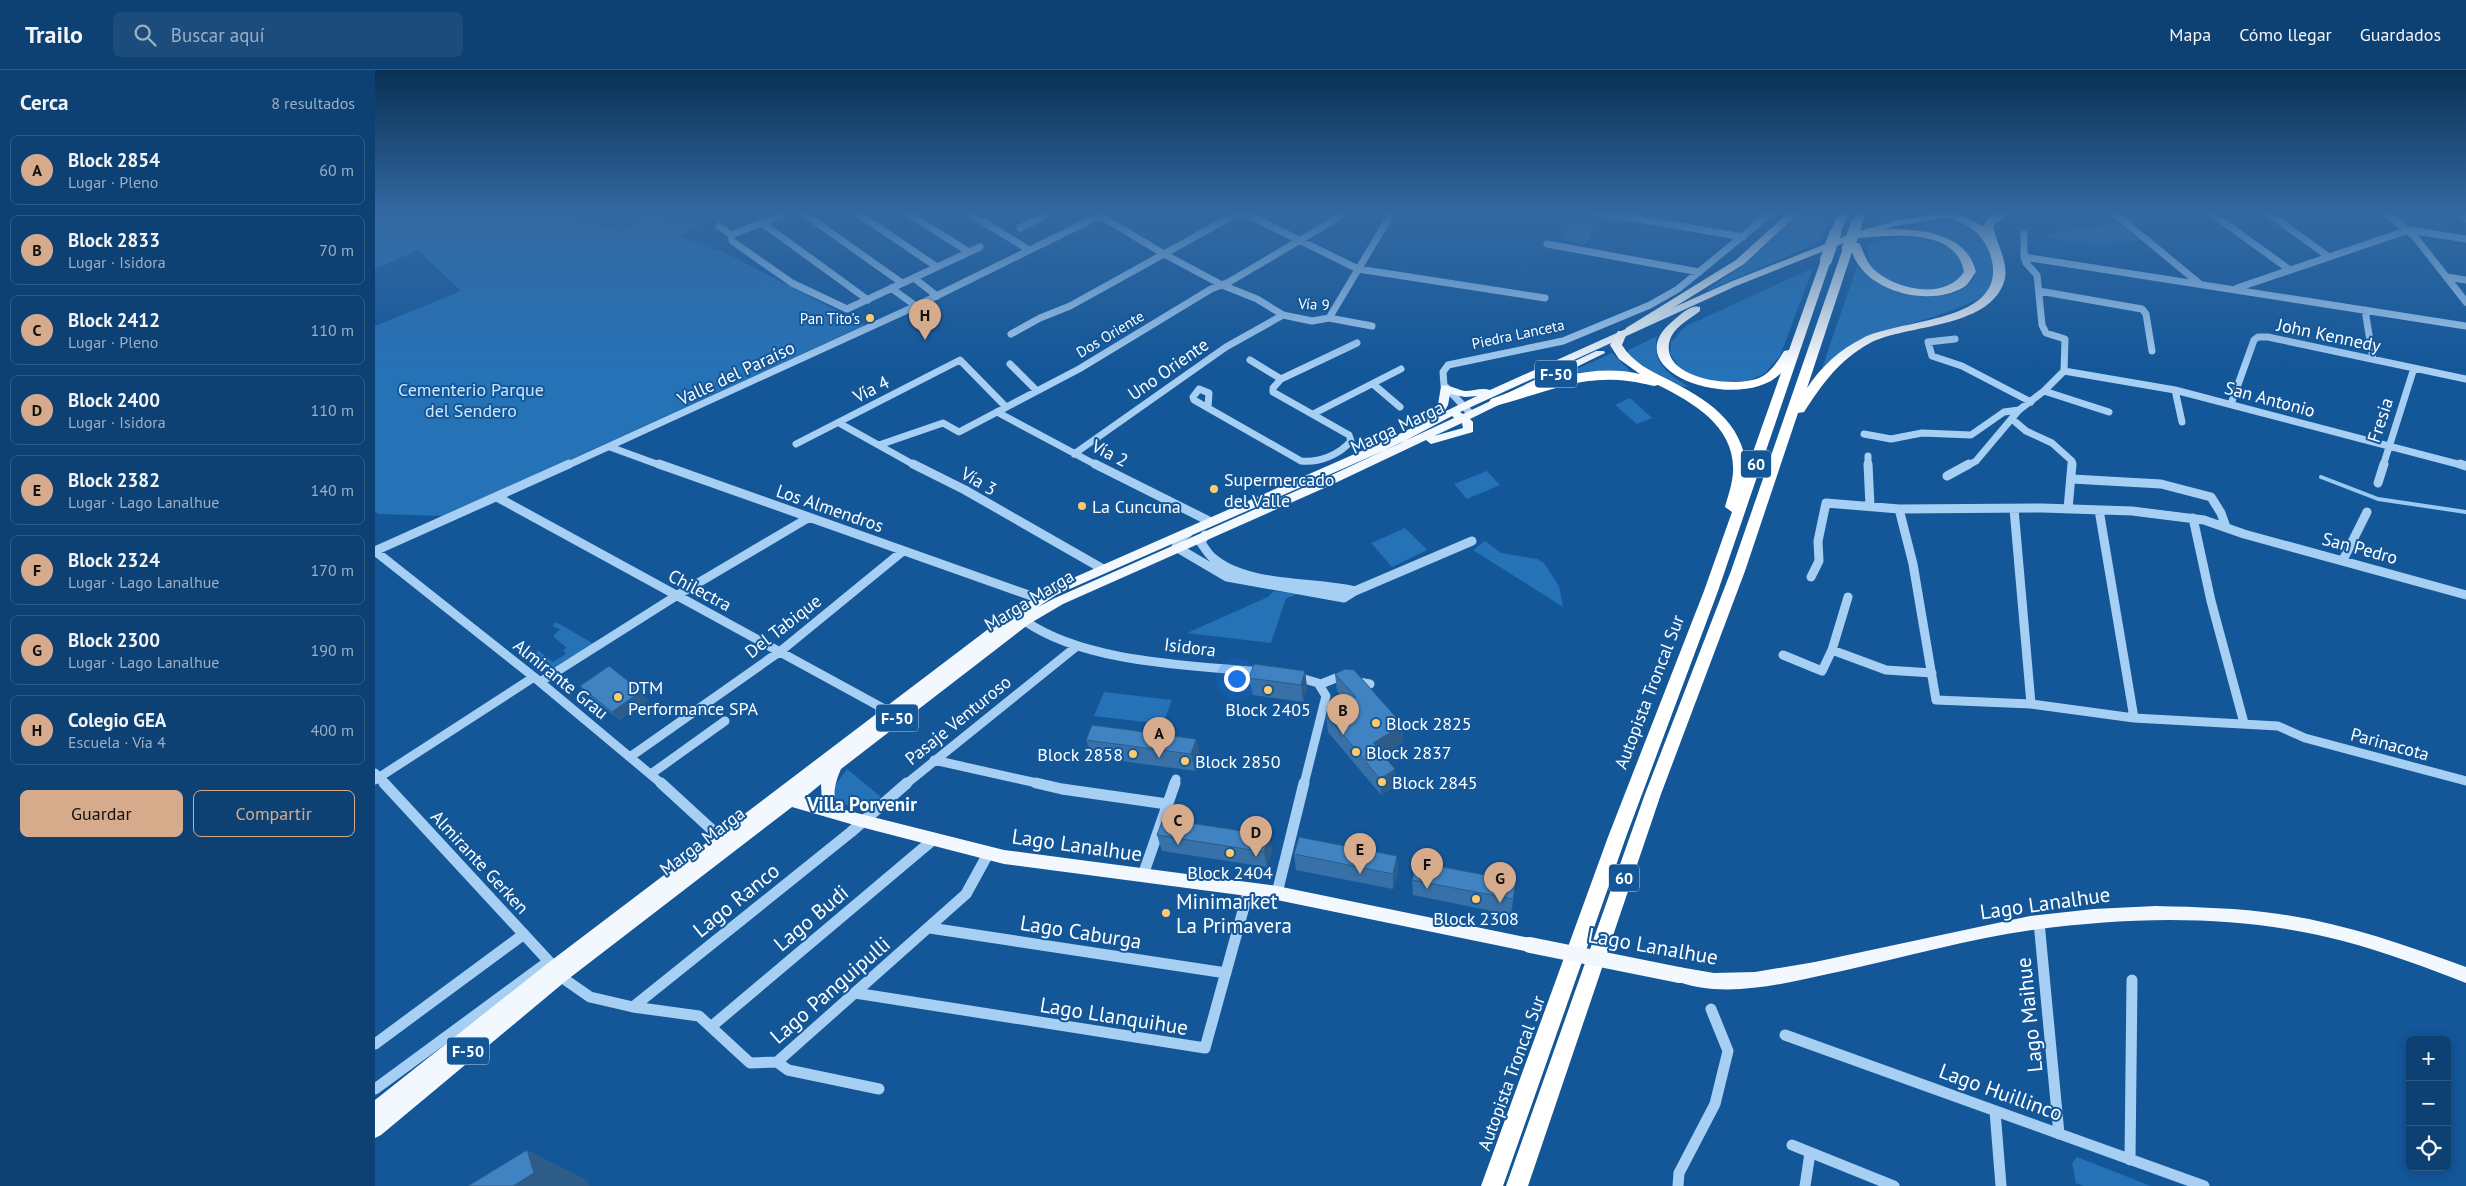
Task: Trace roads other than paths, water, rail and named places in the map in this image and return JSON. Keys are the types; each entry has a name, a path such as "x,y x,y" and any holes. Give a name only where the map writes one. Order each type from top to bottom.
{"highway":[{"path":"1711,591 1739,479 1740,460 1734,441 1723,424 1710,410 1685,393 1636,366 1621,353 1623,337 1735,265"},
{"name":"Autopista Troncal Sur","path":"1492,1186 1547,1037 1617,837 1711,591 1824,265"},
{"name":"60","path":"1517,1186 1653,794 1737,572 1845,265"},
{"path":"1862,265 1866,271 1877,279 1901,289 1918,292 1943,291 1962,284 1970,272 1968,265"},
{"path":"1781,443 1805,399 1822,374 1837,359 1857,345 1881,334 1965,313 1987,301 1997,286 1998,265"},
{"path":"1696,309 1666,334 1663,349 1666,359 1675,369 1703,384 1737,388 1766,379 1782,363 1799,336"},
{"path":"1495,402 1575,376 1632,376 1685,393"}],"main road":[{"name":"Marga Marga","path":"375,1111 554,968 722,839 837,764 1025,621 1059,601 1176,548 1205,527 1321,472 1395,441 1452,412 1466,412 1495,402 1733,284 1783,265"},
{"name":"Marga Marga","path":"1466,412 1505,387 1623,337 1696,309 1768,277 1789,265"},
{"path":"1395,441 1441,411 1445,404 1446,389 1472,394 1505,387"},
{"name":"Marga Marga","path":"375,1129 554,968 697,870 750,830 783,798 888,711 995,630 1040,599 1103,569 1406,445 1465,432 1470,427 1466,412"},
{"path":"1025,621 1025,615 1040,599"},
{"path":"832,812 826,798 827,786 837,764"},
{"name":"Lago Lanalhue","path":"783,798 861,821 988,854 1277,893 1679,975 1719,981 1768,978 2039,922 2117,913 2202,913 2265,918 2359,937 2424,957 2466,975"}],"street":[{"path":"766,265 792,283 847,309 941,265"},
{"path":"822,265 868,300"},
{"path":"876,265 902,284"},
{"name":"Valle del Paraíso","path":"375,551 497,498 916,306 999,265"},
{"path":"1011,334 1040,318 1070,306 1144,265"},
{"name":"Vía 9","path":"1185,265 1222,285 1257,299 1283,315 1312,320 1329,318 1372,326"},
{"name":"Dos Oriente","path":"879,445 943,423 959,432 1079,369 1255,265"},
{"path":"1349,265 1357,269 1545,298"},
{"path":"1329,318 1359,265"},
{"path":"1661,265 1699,272"},
{"name":"Piedra Lanceta","path":"1446,389 1441,377 1442,370 1448,365 1467,359 1543,346 1589,332 1650,305 1678,289 1708,265"},
{"path":"1947,476 1976,461 2019,410 2044,392 2064,371 2065,339 2046,333 2042,325 2037,275 2028,265"},
{"path":"2077,265 2466,326"},
{"path":"2177,265 2200,284"},
{"path":"2283,265 2290,270"},
{"path":"2234,289 2305,265"},
{"path":"2437,265 2466,302"},
{"path":"2447,277 2466,280"},
{"path":"914,278 937,296"},
{"path":"891,288 916,306"},
{"path":"2039,291 2141,309 2146,314 2152,351"},
{"path":"2365,310 2373,359"},
{"name":"Uno Oriente","path":"1074,454 1226,347 1283,315"},
{"name":"John Kennedy","path":"2231,404 2254,340 2258,337 2268,337 2466,379"},
{"path":"1955,339 1928,342 1932,356 1962,366 2031,402"},
{"path":"1208,407 1301,461 1313,462 1347,446 1351,441 1349,435 1273,392 1273,388 1281,379 1357,343"},
{"name":"Vía 4","path":"795,444 960,360 1006,407"},
{"path":"1250,360 1281,379"},
{"path":"1010,364 1037,391"},
{"name":"Fresia","path":"2378,483 2414,368"},
{"path":"1313,414 1401,370"},
{"name":"San Antonio","path":"2064,371 2143,383 2175,390 2466,466"},
{"path":"1373,384 1400,407"},
{"path":"1446,389 1466,412"},
{"path":"2175,390 2182,422"},
{"path":"2044,392 2109,412"},
{"path":"1864,434 1891,438 1922,433 1971,435 2004,412 2019,410"},
{"name":"Vía 2","path":"997,412 1205,527"},
{"path":"2011,419 2026,431 2052,443 2072,461 2069,509"},
{"name":"Vía 3","path":"839,423 906,461 965,490 1103,569"},
{"name":"Los Almendros","path":"610,446 945,567 1040,599"},
{"path":"1868,456 1870,506"},
{"path":"1313,462 1321,472"},
{"path":"2072,479 2161,484 2211,497 2221,513 2226,528"},
{"name":"Chilectra","path":"497,498 676,596 782,650 888,711"},
{"name":"San Pedro","path":"1811,577 1819,561 1818,541 1827,504 1899,509 2069,509 2204,520 2244,534 2466,595"},
{"path":"1832,650 1886,670 1932,673 1913,564 1899,509"},
{"path":"2013,509 2031,704"},
{"path":"2099,510 2134,718"},
{"path":"2343,560 2367,512"},
{"path":"377,777 537,679 808,518"},
{"path":"2193,518 2211,601 2244,723"},
{"path":"1205,527 1201,543 1206,554 1228,569 1247,574 1331,585 1355,591"},
{"path":"1176,548 1215,571 1240,581 1307,590 1344,598 1355,591 1472,541"},
{"name":"Almirante Grau","path":"375,551 537,679 651,774 722,839"},
{"name":"Del Tabique","path":"630,757 782,650 903,551"},
{"path":"1783,655 1822,671 1832,650 1848,597"},
{"name":"Isidora","path":"1025,621 1042,635 1111,654 1310,678 1321,684"},
{"name":"Pasaje Venturoso","path":"861,821 1077,646"},
{"name":"Parinacota","path":"1932,673 1936,700 2031,704 2134,718 2278,726 2305,738 2466,781"},
{"path":"1277,893 1325,696 1321,684 1336,678 1370,684"},
{"path":"651,774 725,721"},
{"path":"934,760 1061,789 1167,804"},
{"name":"Almirante Gerken","path":"377,777 554,968"},
{"path":"1143,875 1176,780"},
{"name":"Lago Ranco","path":"633,1007 851,832 861,821"},
{"path":"697,870 722,839 750,830"},
{"name":"Lago Budi","path":"712,1026 934,839"},
{"name":"Lago Panguipulli","path":"554,968 591,997 633,1007 699,1016 750,1063 777,1062 966,894 988,854"},
{"name":"Lago Llanquihue","path":"855,993 1205,1048 1249,889"},
{"name":"Lago Maihue","path":"2039,922 2059,1134"},
{"name":"Lago Caburga","path":"930,928 1226,973"},
{"path":"375,1044 524,934"},
{"name":"Marga Marga","path":"375,1089 554,968"},
{"path":"2130,1160 2132,980"},
{"path":"1678,1186 1679,1174 1715,1104 1728,1051 1711,1009"},
{"name":"Lago Huillinco","path":"1785,1035 2204,1186"},
{"path":"777,1062 788,1070 879,1089"},
{"path":"1995,1111 2001,1186"},
{"path":"1792,1145 1894,1186"},
{"path":"1805,1186 1810,1153"}],"waterway":[{"path":"2321,477 2378,499 2466,512"}],"place":[{"name":"Pan Tito's","path":"870,318"},
{"name":"Colegio GEA","path":"925,340"},
{"name":"Supermercado del Valle","path":"1214,489"},
{"name":"La Cuncuna","path":"1082,506"},
{"name":"Block 2405","path":"1268,690"},
{"name":"DTM Performance SPA","path":"618,697"},
{"name":"Block 2825","path":"1376,723"},
{"name":"Block 2833","path":"1343,735"},
{"name":"Block 2837","path":"1356,752"},
{"name":"Block 2858","path":"1133,754"},
{"name":"Block 2854","path":"1159,758"},
{"name":"Block 2850","path":"1185,761"},
{"name":"Block 2845","path":"1382,782"},
{"name":"Block 2412","path":"1178,845"},
{"name":"Block 2404","path":"1230,853"},
{"name":"Block 2400","path":"1256,857"},
{"name":"Block 2382","path":"1360,874"},
{"name":"Block 2324","path":"1427,889"},
{"name":"Block 2308","path":"1476,899"},
{"name":"Block 2300","path":"1500,903"},
{"name":"Minimarket La Primavera","path":"1166,913"}],"district":[{"name":"Villa Porvenir","path":"862,804"}],"park label":[{"name":"Cementerio Parque del Sendero","path":"471,399"}]}
